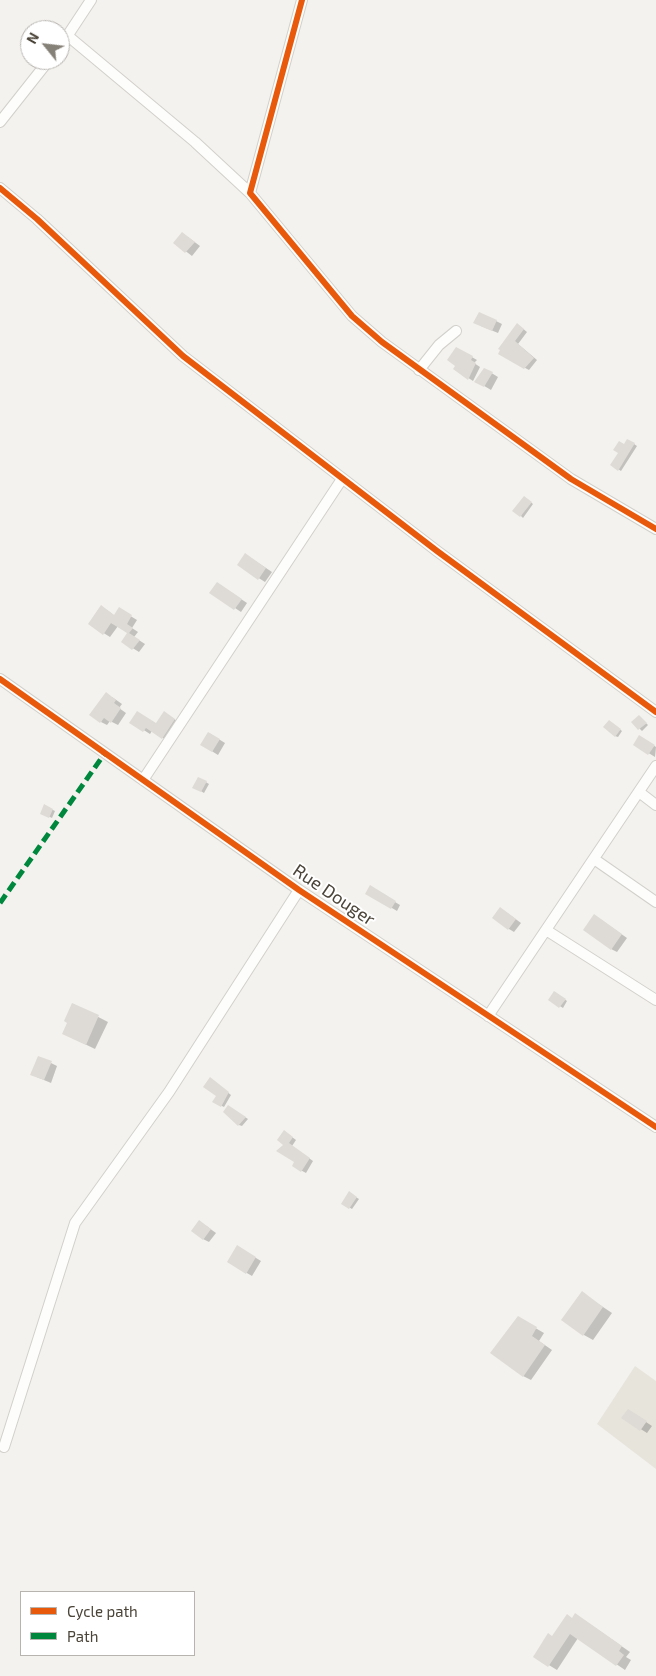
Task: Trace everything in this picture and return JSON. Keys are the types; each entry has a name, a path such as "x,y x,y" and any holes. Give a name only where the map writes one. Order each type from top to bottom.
{"street":[{"path":"70,33 91,0"},
{"path":"250,193 302,0"},
{"path":"70,38 195,142 250,193 352,316 382,342 571,479 656,529"},
{"path":"0,122 41,70"},
{"path":"0,188 37,219 183,356 342,479 656,712"},
{"path":"419,370 439,345 456,332"},
{"path":"143,780 342,479"},
{"name":"Rue Douger","path":"0,680 299,890 656,1127"},
{"path":"488,1016 656,766"},
{"path":"639,792 656,804"},
{"path":"594,859 656,902"},
{"path":"4,1447 75,1223 169,1092 299,890"},
{"path":"546,930 656,1000"}],"shaded area":[{"path":"635,1366 656,1381 656,1469 597,1424"}],"building":[{"path":"182,232 195,242 185,253 173,243"},
{"path":"479,312 497,320 492,331 473,323"},
{"path":"517,323 524,329 515,341 534,358 524,369 498,354 500,350 498,349"},
{"path":"456,347 473,356 471,360 476,363 468,380 453,369 455,366 447,360"},
{"path":"484,368 493,372 484,387 474,382"},
{"path":"627,439 635,443 618,471 610,465 618,453 613,450 619,441 624,444"},
{"path":"524,496 532,502 520,517 512,511"},
{"path":"245,553 266,568 258,580 237,565"},
{"path":"217,582 242,599 234,610 209,593"},
{"path":"101,605 114,615 119,607 132,615 127,624 133,628 129,633 140,640 132,650 121,642 127,633 111,623 103,635 88,624"},
{"path":"106,692 116,700 114,703 121,708 111,723 104,718 100,723 89,715"},
{"path":"137,711 156,723 164,711 175,719 162,739 146,728 143,732 129,723"},
{"path":"639,715 647,723 638,730 631,722"},
{"path":"609,720 621,729 615,737 603,727"},
{"path":"208,732 220,739 212,752 200,745"},
{"path":"639,735 655,745 648,755 633,745"},
{"path":"198,777 207,781 201,792 192,788"},
{"path":"44,804 53,809 49,818 40,814"},
{"path":"370,885 396,901 391,909 365,894"},
{"path":"500,907 516,919 508,930 492,918"},
{"path":"594,914 622,934 611,950 583,930"},
{"path":"554,991 566,999 559,1008 548,1000"},
{"path":"72,1003 99,1015 86,1045 62,1034 67,1023 64,1021"},
{"path":"38,1056 52,1061 44,1080 30,1075"},
{"path":"210,1077 229,1092 221,1107 212,1102 216,1096 203,1087"},
{"path":"228,1105 246,1117 238,1126 223,1112"},
{"path":"284,1130 293,1137 289,1143 310,1158 301,1172 292,1166 294,1162 276,1151 283,1145 277,1140"},
{"path":"349,1191 357,1197 349,1209 341,1204"},
{"path":"199,1220 211,1229 203,1240 191,1231"},
{"path":"237,1245 256,1257 246,1274 227,1262"},
{"path":"582,1291 603,1307 583,1336 561,1320"},
{"path":"518,1316 537,1327 532,1336 545,1345 523,1377 490,1353"},
{"path":"628,1409 647,1421 640,1431 621,1418"},
{"path":"575,1613 622,1646 619,1651 624,1655 616,1666 570,1634 548,1667 533,1657 548,1633 552,1636 567,1614 572,1618"}],"marked path":[{"path":"0,903 105,753"}],"cycle path":[{"path":"302,0 250,193 352,316 382,342 571,479 656,529"},
{"path":"0,188 37,219 183,356 437,551 656,712"},
{"path":"0,679 299,890 656,1127"}]}
